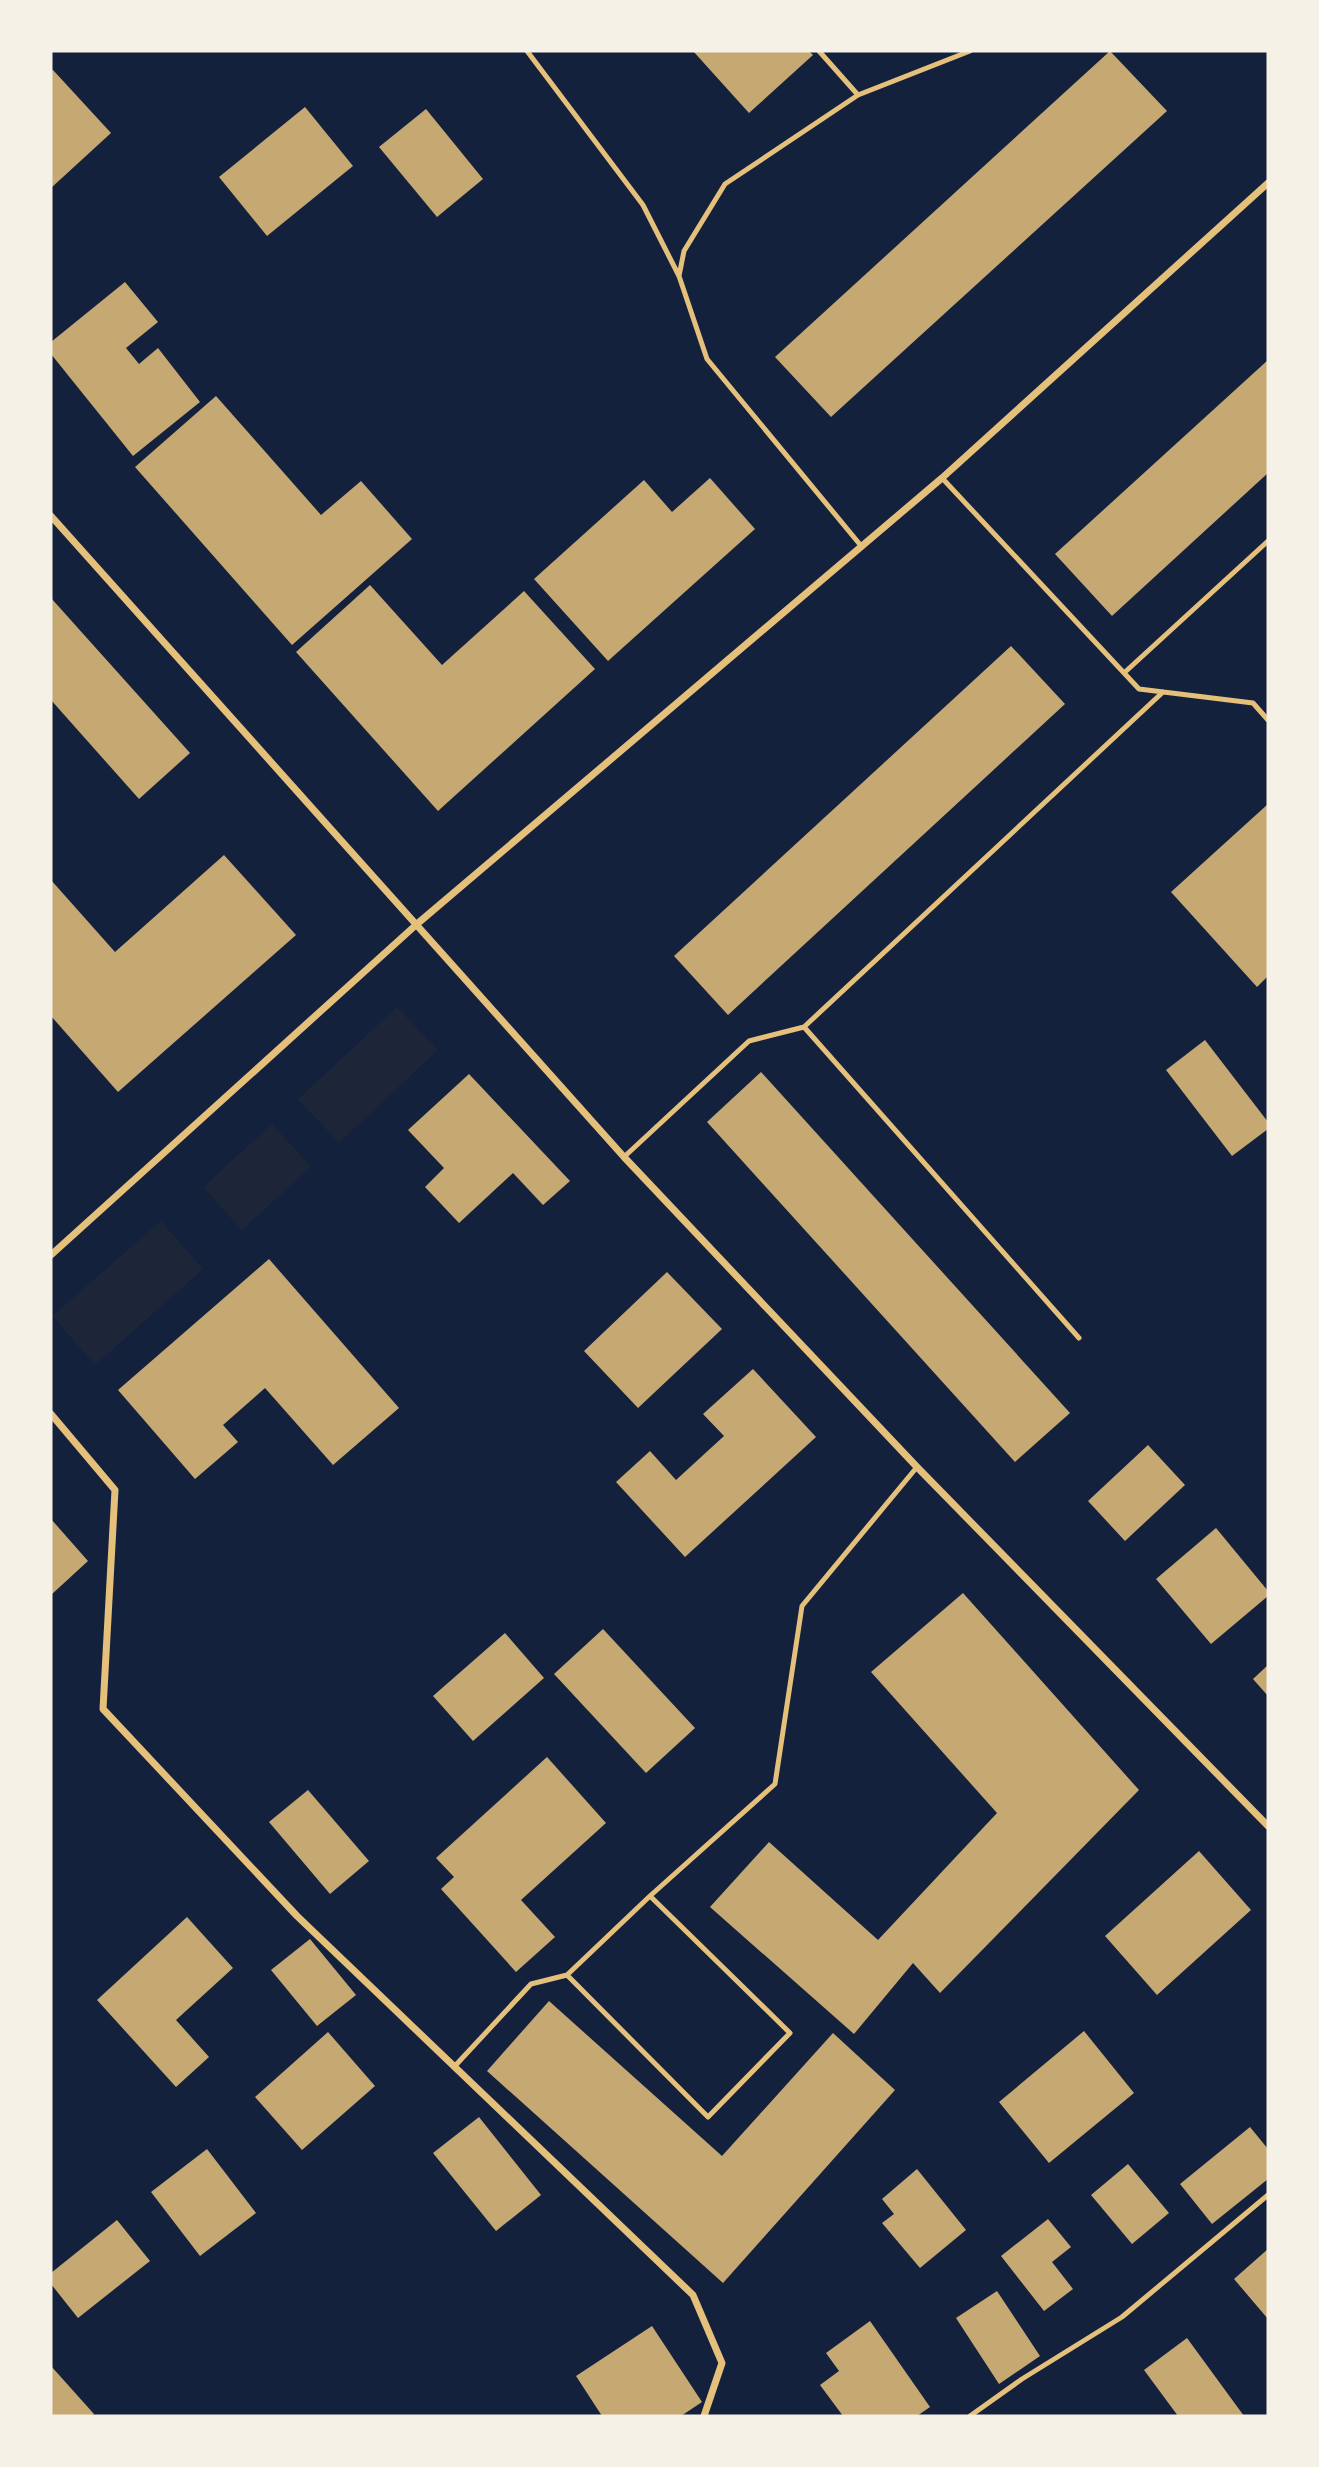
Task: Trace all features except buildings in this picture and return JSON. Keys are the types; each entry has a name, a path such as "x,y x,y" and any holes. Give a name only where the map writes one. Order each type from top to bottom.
{"street":[{"path":"51,1255 417,924 942,478 1268,183"},
{"path":"51,516 624,1157 917,1467 1268,1826"},
{"path":"51,1414 115,1490 103,1709 298,1916 693,2295 722,2363 704,2416"}],"lane":[{"path":"527,51 643,205 679,276 707,359 862,547"},
{"path":"819,51 858,95"},
{"path":"679,276 684,251 725,184 858,95 970,51"},
{"path":"942,478 1139,689 1252,703 1268,720"},
{"path":"1124,673 1268,541"},
{"path":"624,1157 749,1041 804,1027 1163,692"},
{"path":"804,1027 1079,1338"},
{"path":"454,2067 531,1984 567,1975 775,1784 802,1606 917,1467"},
{"path":"567,1975 708,2117 790,2033 650,1896"},
{"path":"970,2416 1021,2379 1122,2317 1268,2195"}],"shaded area":[{"path":"397,1007 438,1050 339,1143 298,1099"},
{"path":"272,1124 311,1167 242,1230 203,1187"},
{"path":"161,1221 203,1269 95,1365 52,1316"}]}
